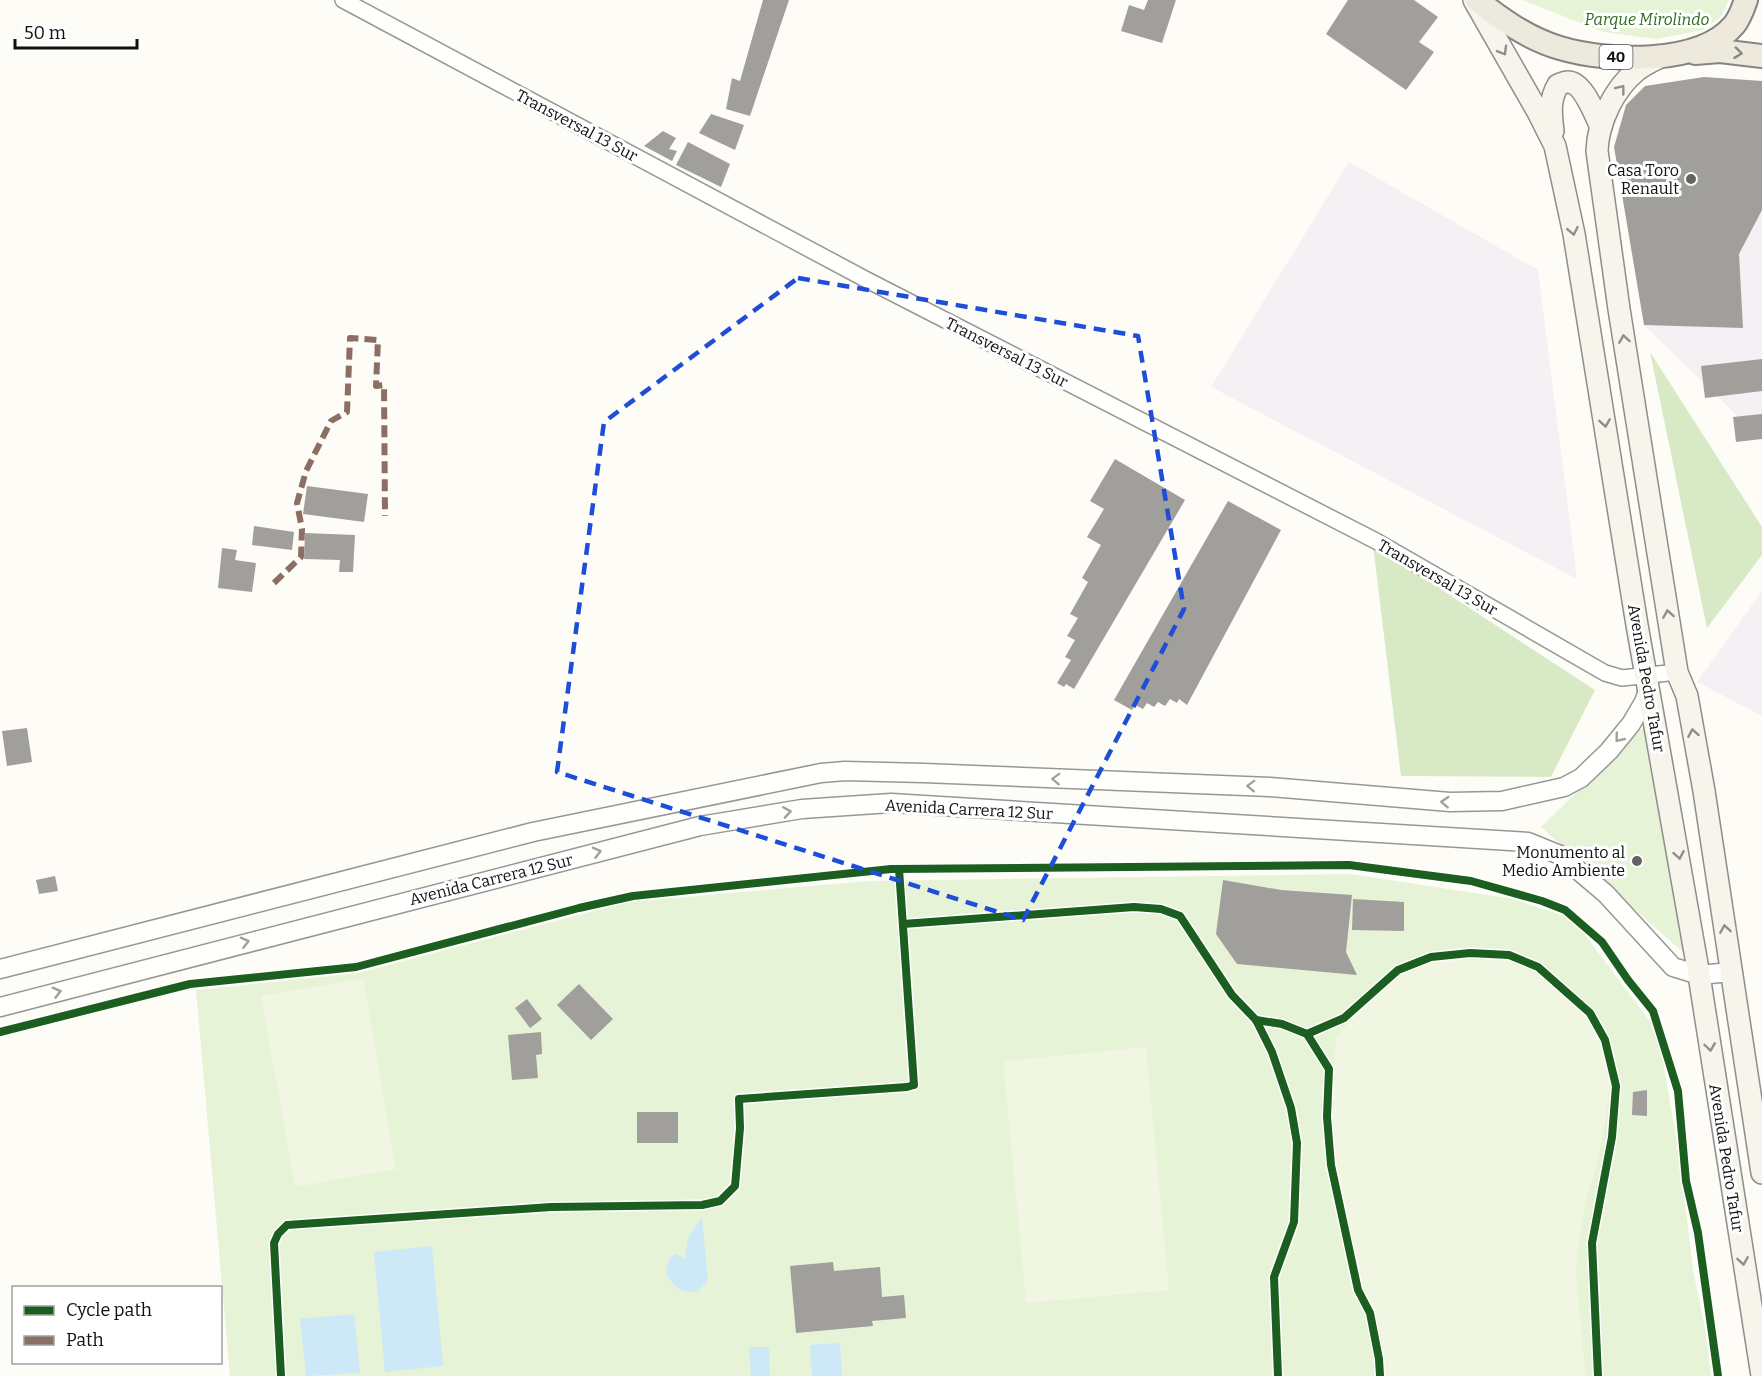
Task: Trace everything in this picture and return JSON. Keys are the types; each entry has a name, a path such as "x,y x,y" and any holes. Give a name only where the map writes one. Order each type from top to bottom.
{"main road":[{"name":"Avenida Pedro Tafur","path":"1476,0 1555,146 1574,234 1637,626 1699,975 1762,1376"},
{"name":"40","path":"1476,0 1514,27 1560,48 1621,58 1667,56 1699,47 1719,38 1734,25 1746,0"},
{"path":"1667,56 1720,51 1762,56"},
{"name":"Avenida Pedro Tafur","path":"1667,56 1636,71 1617,90 1601,127 1598,139 1598,162 1677,672 1687,696 1704,791 1762,1173"},
{"path":"1555,146 1550,104 1558,85 1567,82 1575,84 1590,103 1601,127"}],"street":[{"name":"Transversal 13 Sur","path":"343,0 867,280 1376,541 1605,673 1648,682 1677,672"},
{"name":"Avenida Carrera 12 Sur","path":"0,969 533,832 821,773 903,772 1270,787 1450,802 1502,801 1564,787 1581,778 1609,751 1631,724 1644,702 1648,682"},
{"name":"Avenida Carrera 12 Sur","path":"0,1007 700,826 802,809 891,803 1528,842 1560,855 1606,894 1673,967 1699,975 1731,972"}],"highlighted area":[{"path":"798,278 1138,336 1184,609 1023,920 557,772 604,422"}],"shaded area":[{"name":"Casa Toro Renault","path":"1645,86 1762,93 1762,440 1644,325"},
{"path":"1349,162 1538,270 1577,579 1211,387"},
{"path":"1762,591 1762,716 1697,682"}],"green space":[{"name":"Parque Mirolindo","path":"1523,0 1729,0 1721,17 1703,30 1656,39 1603,32"},
{"path":"1650,352 1762,527 1762,555 1707,628"},
{"path":"1373,545 1595,690 1551,777 1401,776"},
{"path":"1648,723 1683,952 1541,827"},
{"path":"1351,874 1513,899 1573,919 1658,1032 1681,1167 1693,1270 1706,1334 1711,1376 230,1376 196,990 358,973 628,902 868,881"},
{"path":"1503,959 1542,977 1582,1011 1599,1040 1611,1075 1606,1118 1597,1163 1586,1200 1578,1247 1576,1277 1586,1376 1384,1376 1380,1326 1358,1278 1330,1140 1336,1038 1362,1005 1388,982 1413,967 1435,960"},
{"path":"363,978 396,1169 295,1187 261,996"},
{"path":"1146,1047 1169,1290 1026,1303 1003,1061"}],"water":[{"path":"702,1217 708,1281 697,1292 686,1291 674,1285 666,1272 669,1259 675,1254 685,1258 688,1238"},
{"path":"432,1246 443,1366 385,1372 374,1252"},
{"path":"354,1314 360,1373 306,1376 300,1319"},
{"path":"840,1343 842,1376 812,1376 810,1345"},
{"path":"749,1347 769,1347 770,1376 751,1376"}],"building":[{"path":"763,0 789,0 750,116 726,109 732,78 740,81"},
{"path":"1148,0 1176,0 1162,43 1121,31 1129,5 1144,10"},
{"path":"1348,0 1414,0 1438,17 1419,42 1434,52 1406,90 1326,34"},
{"name":"Casa Toro Renault","path":"1704,77 1762,81 1762,210 1739,254 1743,328 1644,325 1614,147 1626,105 1645,86"},
{"path":"711,114 744,125 735,150 699,133"},
{"path":"663,131 676,138 669,149 677,151 672,161 644,146"},
{"path":"688,142 730,164 721,187 676,165"},
{"path":"1762,359 1762,391 1705,398 1701,366"},
{"path":"1762,414 1762,439 1736,442 1733,417"},
{"path":"1115,459 1185,500 1074,689 1066,684 1064,687 1057,683 1071,660 1065,657 1075,640 1067,636 1078,618 1070,614 1088,582 1082,578 1101,545 1087,537 1104,509 1090,501"},
{"path":"307,486 368,494 364,522 303,514"},
{"path":"1228,501 1281,530 1187,705 1179,699 1177,703 1170,699 1165,706 1158,702 1154,707 1147,703 1143,709 1135,705 1132,710 1114,700"},
{"path":"254,526 294,532 292,550 252,545"},
{"path":"305,533 355,535 353,572 339,572 340,560 304,559"},
{"path":"222,548 237,550 235,560 256,563 252,592 218,588"},
{"path":"27,728 32,762 7,766 2,731"},
{"path":"55,876 58,891 39,894 36,880"},
{"path":"1223,880 1281,890 1352,895 1346,952 1357,975 1237,964 1216,934"},
{"path":"1353,899 1404,902 1404,931 1352,930"},
{"path":"579,984 613,1019 591,1040 557,1005"},
{"path":"527,999 542,1019 530,1028 515,1008"},
{"path":"541,1032 542,1054 536,1055 538,1078 512,1080 508,1035"},
{"path":"1647,1090 1647,1116 1632,1115 1633,1092"},
{"path":"637,1112 678,1112 678,1143 637,1143"},
{"path":"833,1262 834,1271 880,1267 882,1297 904,1295 906,1318 872,1321 873,1326 796,1333 790,1266"}],"marked path":[{"path":"274,583 301,557 302,529 297,503 306,471 331,421 347,412 350,338 378,340 376,386 384,385 385,516"}],"cycle path":[{"path":"0,1032 190,984 356,967 633,896 891,869 1349,865 1471,881 1542,901 1565,910 1602,942 1653,1011 1678,1091 1686,1181 1698,1233 1718,1376"},
{"path":"281,1376 274,1243 278,1234 287,1225 551,1207 702,1205 720,1201 735,1186 740,1128 739,1099 914,1085 899,869"},
{"path":"903,924 1134,907 1161,909 1180,916 1232,995 1256,1020 1272,1052 1291,1108 1297,1143 1294,1222 1274,1277 1278,1376"},
{"path":"1256,1020 1282,1024 1307,1034 1344,1018 1398,970 1431,957 1470,953 1509,955 1538,967 1590,1013 1605,1040 1616,1086 1612,1137 1592,1243 1598,1376"},
{"path":"1307,1034 1329,1069 1327,1117 1331,1165 1358,1290 1370,1313 1380,1376"}],"place":[{"name":"Casa Toro Renault","path":"1691,179"},
{"name":"Monumento al Medio Ambiente","path":"1637,861"}]}
